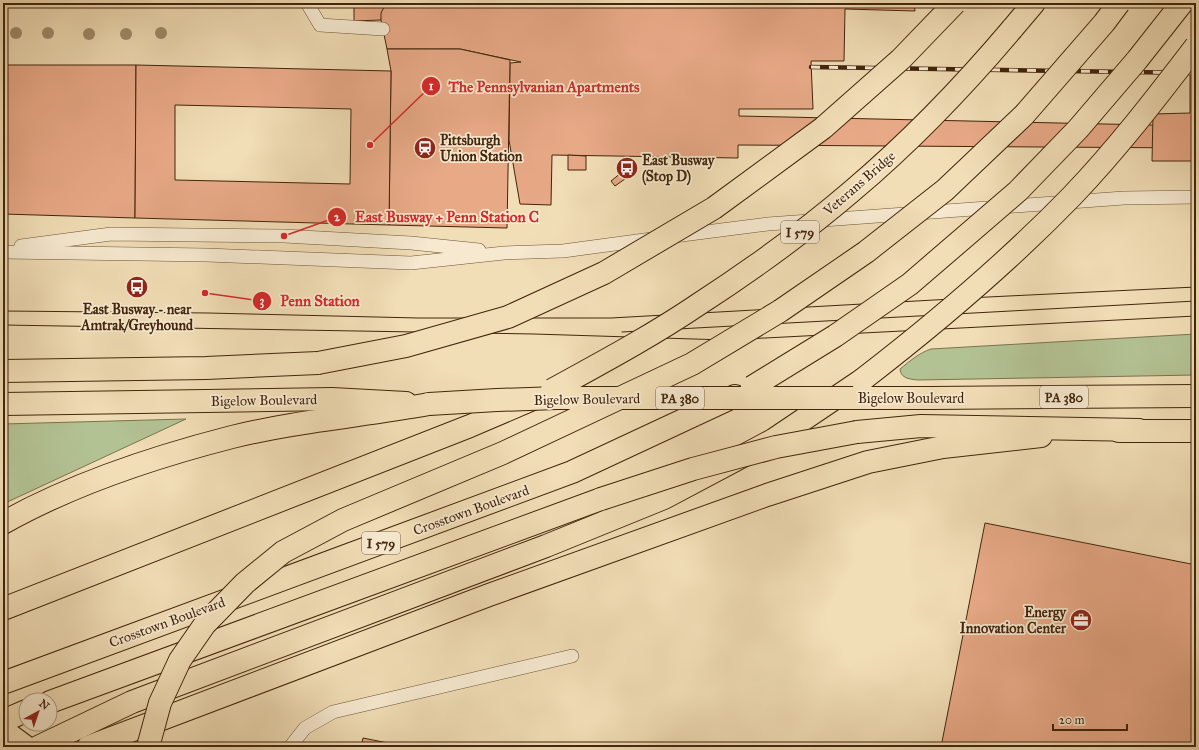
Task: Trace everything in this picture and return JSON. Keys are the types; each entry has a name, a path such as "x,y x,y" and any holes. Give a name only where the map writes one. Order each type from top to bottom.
{"main road":[{"path":"3,371 206,368 318,363 406,346 508,317 604,273 714,208 823,128 901,59 955,3"},
{"name":"Veterans Bridge","path":"3,610 470,426 552,390 620,353 696,307 781,247 853,191 925,124 989,55 1034,3"},
{"path":"148,747 160,702 180,660 205,624 245,583 283,552 343,520 503,453 692,364 780,311 866,252 945,190 1024,115 1104,23 1119,3"},
{"name":"Crosstown Boulevard","path":"3,683 572,472 752,387 835,336 910,284 1018,192 1078,129 1137,60 1182,3"},
{"path":"38,747 132,702 539,549 664,498 773,440 862,380 919,337 988,276 1072,196 1140,119 1196,46"},
{"name":"Bigelow Boulevard","path":"3,404 332,399 429,404 557,398 1196,396"},
{"path":"3,523 37,504 124,469 232,437 291,425 429,404"},
{"path":"58,699 601,499 693,469 761,451 857,432 920,426 1196,431"},
{"path":"88,747 489,595 766,495 868,462 951,446 1036,436 1139,430"},
{"path":"3,720 18,714"},
{"path":"3,730 26,747"}],"lane":[{"path":"307,3 320,25 383,29"},
{"path":"3,252 200,255 411,263 504,252 563,250 768,224 1124,198 1196,197"},
{"path":"3,248 111,234 284,236 411,243 504,252"},
{"path":"290,747 305,728 333,712 572,656"}],"green space":[{"path":"1196,334 1196,375 918,380 904,377 900,369 911,360 931,349"},
{"path":"186,419 3,504 3,424"}],"building":[{"path":"328,3 376,3 384,8 381,20 354,21 354,4"},
{"name":"Pittsburgh Union Station","path":"386,3 914,3 915,11 845,9 844,61 811,61 813,109 739,109 739,116 1196,126 1196,148 738,145 738,158 552,155 551,205 520,204 509,140 510,63 521,62 460,49 387,49 381,20 381,13"},
{"name":"Pittsburgh Union Station","path":"387,49 460,49 510,60 507,228 389,225 391,71"},
{"path":"3,65 136,65 135,218 3,214"},
{"path":"136,65 391,71 389,225 135,218","holes":["175,105 351,109 350,184 175,180"]},
{"path":"1190,65 1196,65 1196,161 1152,161 1153,114 1190,113"},
{"path":"568,155 586,156 586,170 568,170"},
{"path":"627,168 632,174 615,186 611,181"},
{"name":"Energy Innovation Center","path":"985,523 1196,565 1196,747 941,747"},
{"path":"363,738 408,747 361,747"}],"tram line":[{"path":"3,311 208,313 418,318 611,318 1196,287"},
{"path":"622,332 1196,301"},
{"path":"3,325 534,334 726,340 1196,316"}],"railway":[{"path":"811,67 1196,73"}],"place":[{"name":"The Pennsylvanian Apartments","path":"370,145"},
{"name":"Pittsburgh Union Station","path":"425,148"},
{"name":"East Busway (Stop D)","path":"627,168"},
{"name":"East Busway + Penn Station C","path":"284,236"},
{"name":"East Busway - near Amtrak/Greyhound","path":"137,287"},
{"name":"Penn Station","path":"205,293"},
{"name":"Energy Innovation Center","path":"1081,620"}]}
